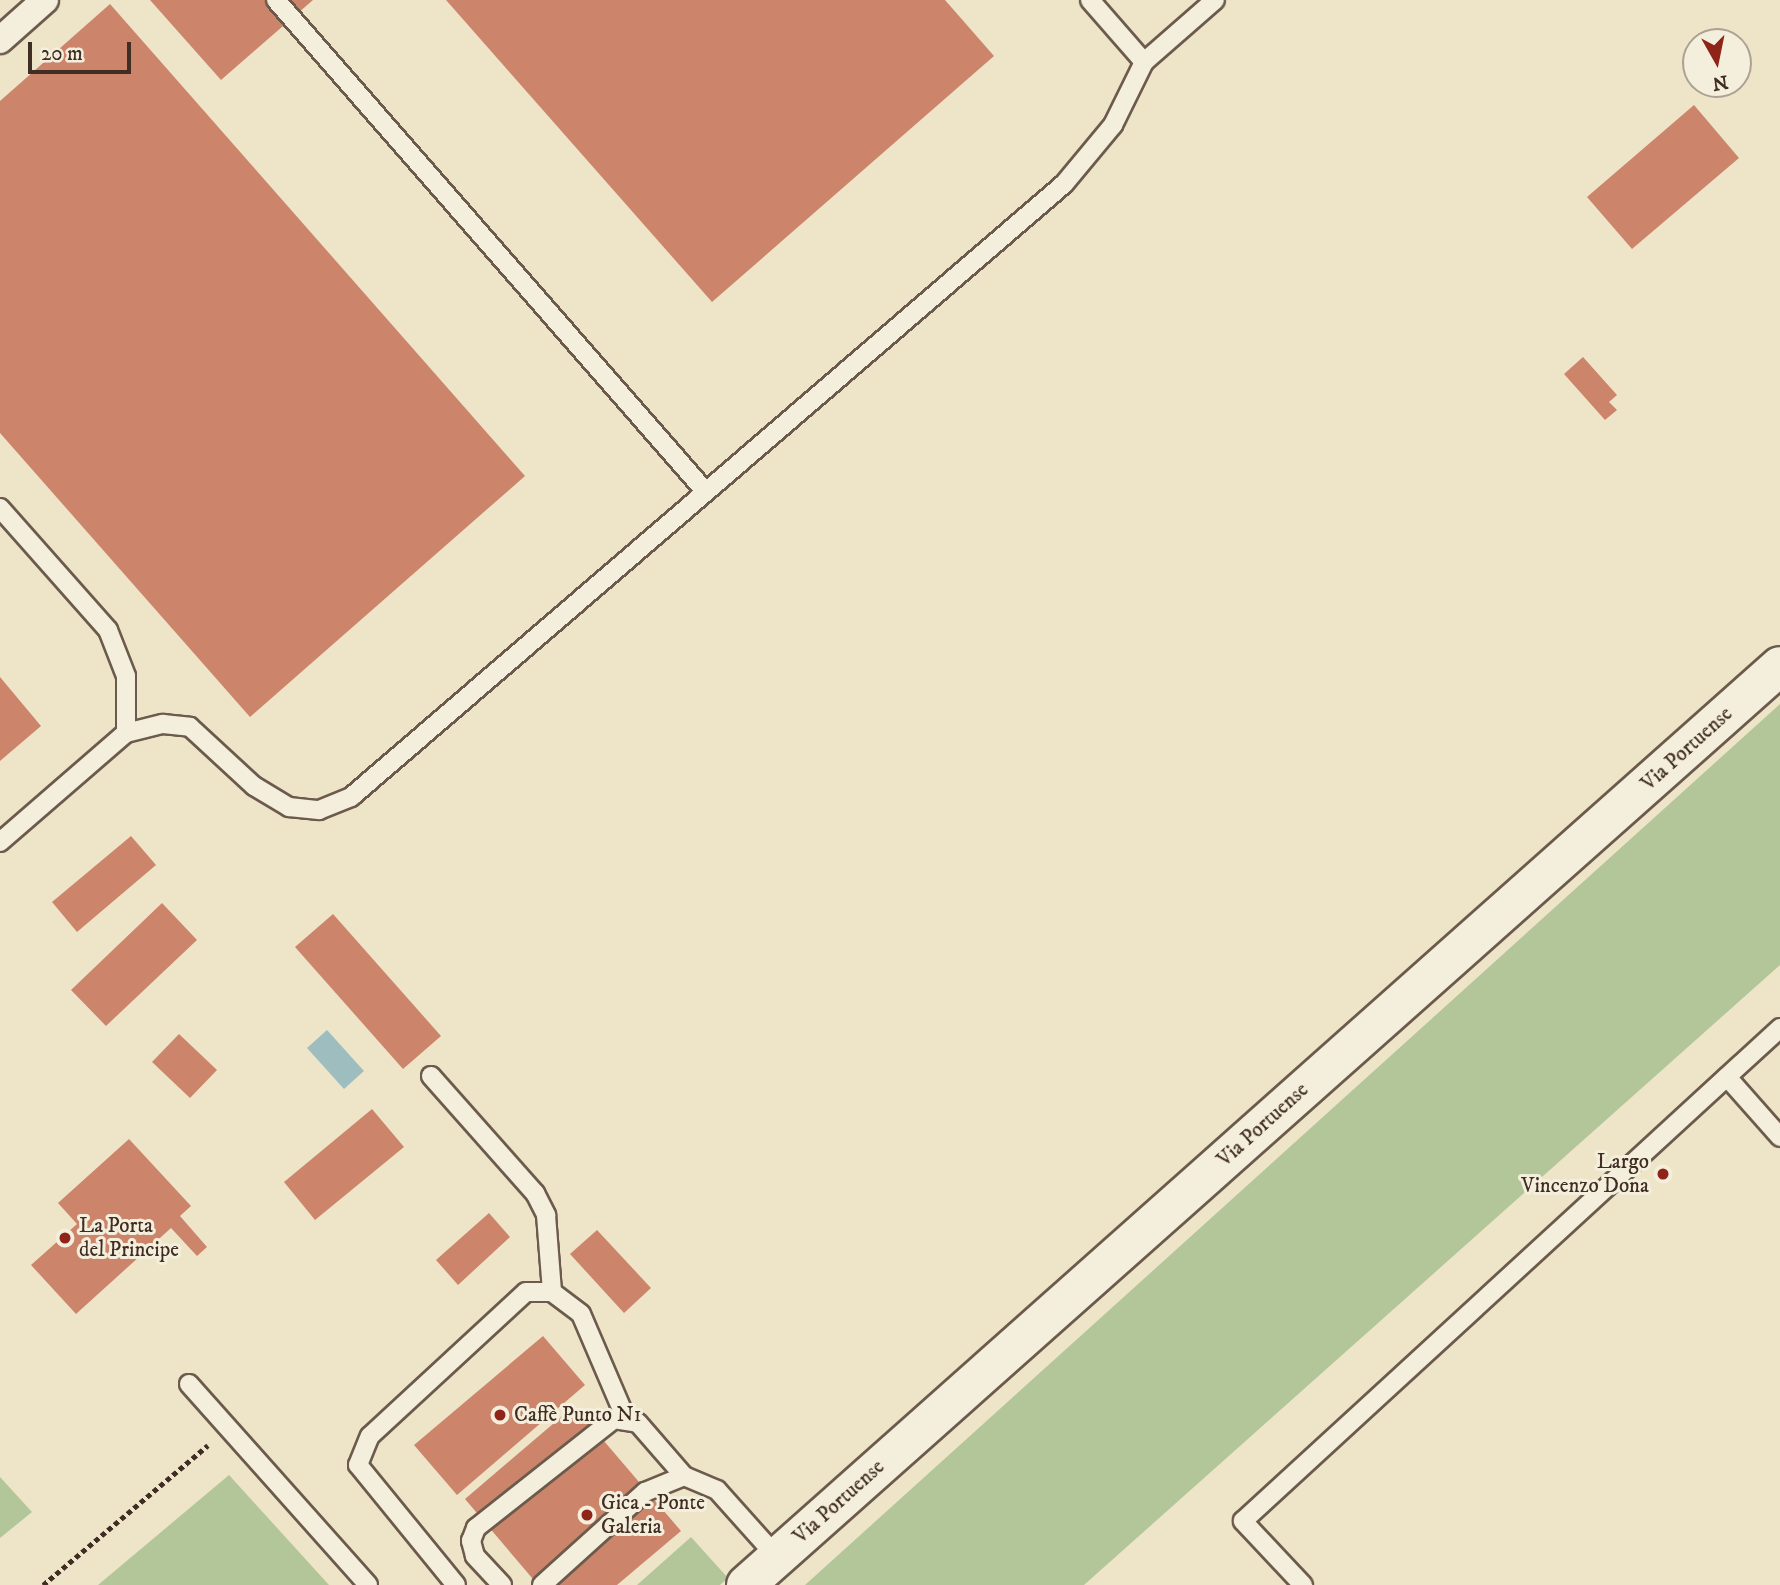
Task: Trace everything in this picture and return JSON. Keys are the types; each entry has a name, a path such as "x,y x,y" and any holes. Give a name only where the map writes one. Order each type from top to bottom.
{"street":[{"path":"0,40 45,0"},
{"name":"Via Portuense","path":"746,1585 1780,666"}],"lane":[{"path":"276,0 706,492"},
{"path":"1090,0 1144,62"},
{"path":"0,842 126,733 163,724 182,724 206,738 272,798 307,811 335,807 1077,172 1113,125 1144,62 1215,0"},
{"path":"0,508 108,631 126,676 126,733"},
{"path":"1303,1585 1243,1521 1780,1028"},
{"path":"431,1076 535,1192 546,1215 552,1292"},
{"path":"1727,1077 1780,1137"},
{"path":"456,1585 358,1465 370,1436 526,1292 552,1292 580,1314 626,1419"},
{"path":"190,1384 368,1585"},
{"path":"502,1585 475,1556 471,1541 476,1528 614,1419 638,1423 684,1476 716,1490 778,1557"},
{"path":"542,1585 645,1492 684,1476"}],"path":[{"path":"43,1585 228,1427"}],"green space":[{"path":"1780,704 1780,965 1084,1585 805,1585"},
{"path":"229,1475 329,1585 98,1585"},
{"path":"0,1477 32,1512 0,1538"},
{"path":"691,1537 728,1578 720,1585 637,1585"}],"water":[{"path":"327,1030 364,1071 344,1089 307,1048"}],"building":[{"path":"150,0 313,0 221,80"},
{"path":"446,0 945,0 994,56 712,302"},
{"path":"110,4 525,476 250,717 0,433 0,101"},
{"path":"1694,105 1739,158 1632,249 1587,197"},
{"path":"1583,357 1617,395 1609,402 1617,410 1605,420 1564,374"},
{"path":"0,677 41,726 0,761"},
{"path":"131,836 156,865 77,932 52,902"},
{"path":"162,903 197,940 106,1026 71,990"},
{"path":"333,914 441,1036 403,1069 295,947"},
{"path":"179,1034 217,1070 190,1098 152,1062"},
{"path":"372,1109 404,1147 315,1220 284,1182"},
{"path":"129,1139 191,1206 180,1216 207,1247 197,1256 171,1228 76,1314 31,1265 77,1224 58,1203"},
{"path":"489,1213 510,1237 458,1285 436,1260"},
{"path":"597,1230 651,1288 624,1313 570,1254"},
{"name":"Caffè Punto N1","path":"543,1336 585,1385 457,1495 414,1445"},
{"path":"574,1406 681,1531 617,1585 538,1585 465,1499"}],"place":[{"name":"Largo Vincenzo Dona","path":"1663,1174"},
{"name":"La Porta del Principe","path":"65,1238"},
{"name":"Caffè Punto N1","path":"500,1415"},
{"name":"Gica - Ponte Galeria","path":"587,1515"}]}
